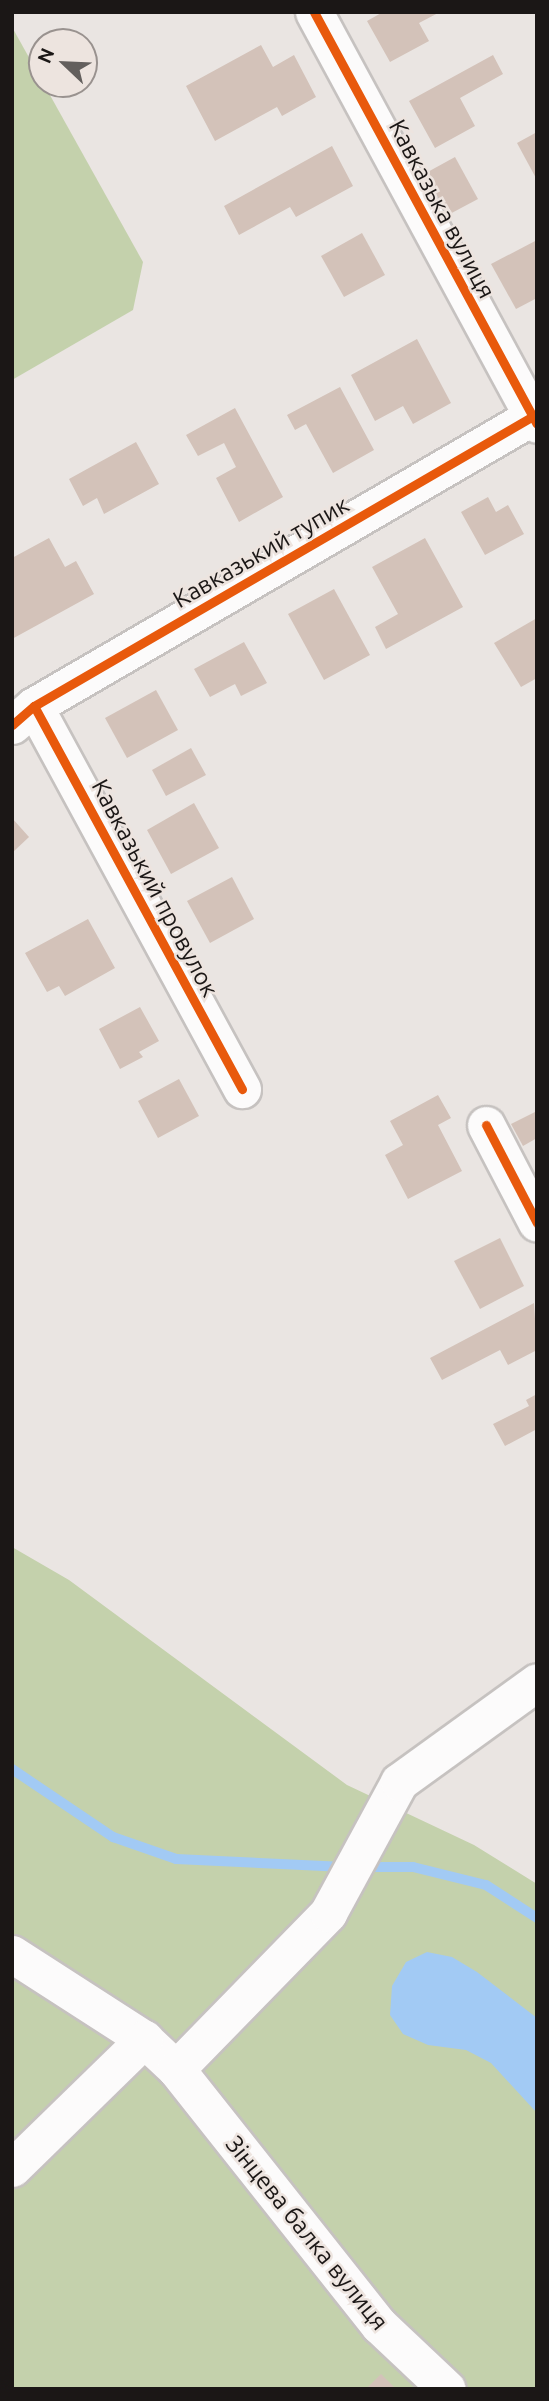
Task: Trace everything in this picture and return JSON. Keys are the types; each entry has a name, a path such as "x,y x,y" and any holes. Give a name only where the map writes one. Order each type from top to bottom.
{"street":[{"name":"Кавказька вулиця","path":"314,12 535,420"},
{"name":"Кавказький тупик","path":"23,715 535,420"},
{"name":"Кавказький провулок","path":"23,715 242,1089"},
{"path":"486,1125 537,1223"},
{"path":"176,2069 328,1913 399,1782 537,1682"},
{"name":"Зінцева балка вулиця","path":"12,1954 144,2039 176,2069 379,2325 447,2389"},
{"path":"12,2168 144,2039"}],"green space":[{"path":"12,27 28,56 28,98 52,98 143,262 133,310 12,380"},
{"path":"12,1547 69,1580 347,1785 474,1845 537,1884 537,2389 12,2389"}],"water":[{"path":"427,1952 452,1957 477,1972 537,2018 537,2113 491,2063 466,2050 428,2045 403,2034 390,2015 392,1986 406,1962"}],"building":[{"path":"383,12 440,12 419,23 429,41 390,62 367,21"},
{"path":"261,45 273,67 294,55 316,97 282,116 277,107 215,141 186,86"},
{"path":"493,55 503,74 460,98 475,126 435,148 409,101"},
{"path":"537,132 537,180 517,143"},
{"path":"332,146 353,186 296,217 290,207 239,235 224,206"},
{"path":"455,157 478,199 446,216 424,174"},
{"path":"362,233 385,275 344,297 321,256"},
{"path":"537,240 537,298 516,309 491,264"},
{"path":"417,339 451,403 413,424 403,406 375,421 351,375"},
{"path":"340,387 374,450 333,473 306,424 295,430 287,415"},
{"path":"235,408 283,497 239,522 216,478 236,467 224,443 198,456 186,435"},
{"path":"136,442 159,484 104,514 97,498 83,506 69,479"},
{"path":"488,497 496,512 508,505 524,534 485,555 461,512"},
{"path":"49,538 65,567 76,561 94,594 12,639 12,558"},
{"path":"425,538 463,607 386,649 375,627 398,614 372,567"},
{"path":"334,589 370,655 324,680 288,614"},
{"path":"537,618 537,678 521,687 494,643"},
{"path":"244,642 267,683 241,696 235,684 210,697 194,669"},
{"path":"156,690 178,730 127,758 105,718"},
{"path":"191,748 206,775 166,796 152,770"},
{"path":"194,803 219,848 171,874 147,830"},
{"path":"12,818 29,837 12,853"},
{"path":"232,877 254,919 210,943 187,901"},
{"path":"88,919 115,968 65,996 59,986 47,992 25,953"},
{"path":"140,1007 159,1041 139,1052 143,1057 120,1069 99,1029"},
{"path":"179,1079 199,1116 158,1138 138,1101"},
{"path":"438,1095 451,1118 438,1125 462,1171 408,1199 385,1155 403,1145 390,1121"},
{"path":"537,1111 537,1138 523,1146 511,1124"},
{"path":"500,1238 524,1286 480,1309 454,1261"},
{"path":"534,1303 537,1350 508,1365 500,1350 442,1380 430,1358"},
{"path":"537,1394 537,1429 505,1446 493,1424 529,1406 526,1400"},
{"path":"381,2374 396,2389 366,2389"}],"waterway":[{"path":"12,1769 113,1837 176,1859 345,1867"},
{"path":"361,1867 413,1867 486,1885 537,1918"}],"cycle path":[{"path":"314,12 537,424"},
{"path":"12,725 34,706 533,416"},
{"path":"34,706 242,1089"},
{"path":"486,1125 537,1223"}]}
